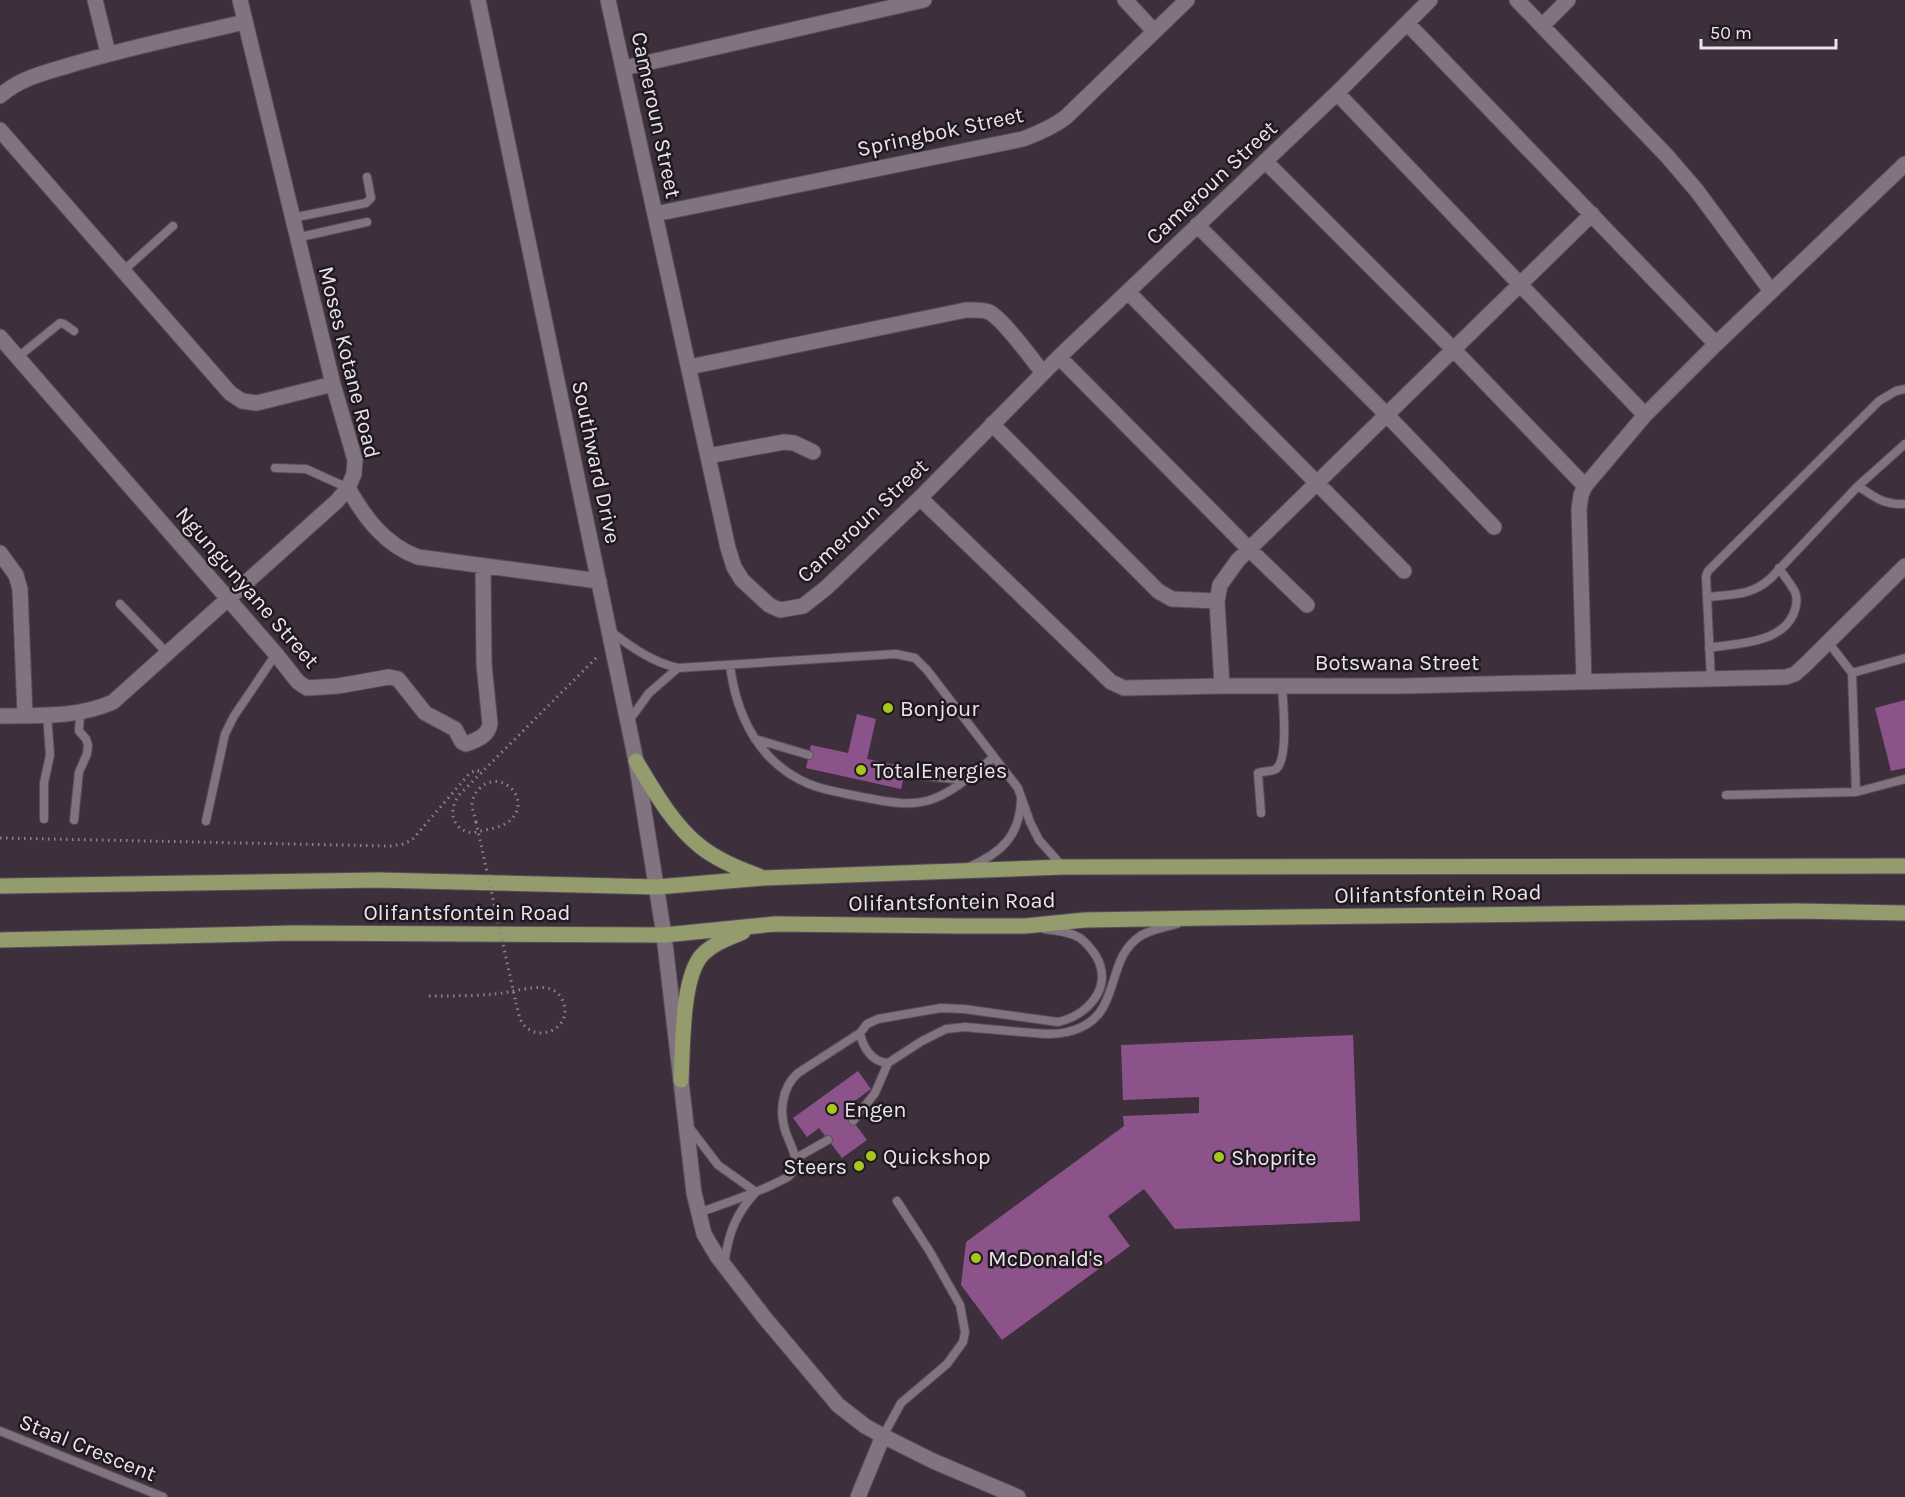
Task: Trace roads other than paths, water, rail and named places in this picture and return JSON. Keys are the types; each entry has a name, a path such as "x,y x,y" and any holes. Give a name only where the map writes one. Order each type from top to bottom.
{"main road":[{"path":"636,761 658,796 689,836 721,860 763,878"},
{"name":"Olifantsfontein Road","path":"0,886 378,880 657,887 763,878 1063,867 1905,866"},
{"name":"Olifantsfontein Road","path":"0,940 293,933 664,935 775,924 1025,926 1085,920 1207,918 1797,911 1905,913"},
{"path":"681,1080 688,983 694,967 701,956 713,945 747,931 775,924"}],"street":[{"path":"95,0 108,53"},
{"name":"Moses Kotane Road","path":"0,716 80,714 113,702 337,501 348,488 354,474 355,460 296,238 240,0"},
{"name":"Southward Drive","path":"478,0 636,761 664,935 685,1122 698,1213 711,1246 724,1265 828,1394 849,1414 883,1436 933,1461 1018,1497"},
{"name":"Cameroun Street","path":"608,0 728,548 734,567 742,579 769,605 780,610 804,606 826,588 920,498 1059,357 1337,93 1430,0"},
{"path":"624,68 924,0"},
{"path":"1125,0 1154,31"},
{"name":"Springbok Street","path":"655,214 1023,139 1058,123 1187,0"},
{"path":"1517,0 1667,156 1697,191 1771,291"},
{"path":"1542,26 1568,0"},
{"path":"0,96 34,76 108,53 245,22"},
{"path":"1407,23 1716,344"},
{"path":"1337,93 1645,415"},
{"path":"0,129 230,393 242,401 257,403 333,384"},
{"path":"1265,161 1454,350 1585,486"},
{"path":"1584,682 1579,509 1585,486 1645,415 1905,164"},
{"path":"1222,686 1216,601 1228,572 1592,214"},
{"path":"1197,225 1387,415 1494,527"},
{"path":"1128,292 1404,571"},
{"path":"689,367 966,310 981,310 990,312 999,320 1044,373"},
{"name":"Ngungunyane Street","path":"0,337 229,599 298,682 307,688 338,686 389,677 398,679 424,713 455,729 462,742 466,744 475,741 487,733 490,727 484,664 483,566"},
{"path":"1059,357 1307,605"},
{"path":"992,424 1158,591 1172,599 1216,601"},
{"path":"708,456 784,441 813,452"},
{"path":"348,488 360,510 381,534 399,549 418,557 599,581"},
{"name":"Botswana Street","path":"920,498 1114,685 1124,688 1403,686 1711,680 1790,676 1799,671 1905,566"},
{"path":"0,553 16,574 20,589 25,715"},
{"path":"858,1497 883,1436"}],"lane":[{"path":"292,218 366,203 371,198 367,177"},
{"path":"296,238 367,222"},
{"path":"123,271 173,226"},
{"path":"18,357 60,323 74,331"},
{"path":"1711,680 1706,576 1708,571 1879,401 1896,391 1905,389"},
{"path":"1708,597 1745,593 1758,589 1858,486 1905,444"},
{"path":"275,468 306,469 348,488"},
{"path":"1858,486 1883,502 1893,505 1905,504"},
{"path":"1709,648 1768,637 1789,622 1797,603 1795,593 1779,568"},
{"path":"120,604 168,654"},
{"path":"611,636 654,660 678,668 896,654 915,658 927,669 1021,794 1030,822 1039,840 1063,867"},
{"path":"1828,642 1852,673 1856,792"},
{"path":"206,820 225,734 234,716 276,654"},
{"path":"1852,673 1905,658"},
{"path":"730,665 736,699 754,739 779,765 809,784 885,801 929,800 956,787 994,757"},
{"path":"628,722 649,693 678,668"},
{"path":"1261,813 1258,773 1274,770 1278,767 1283,755 1282,686"},
{"path":"44,819 44,783 50,755 47,714"},
{"path":"74,820 79,772 87,754 88,745 86,739 78,731 80,714"},
{"path":"754,739 809,755"},
{"path":"904,774 965,780"},
{"path":"1726,795 1856,792 1905,779"},
{"path":"963,869 990,856 1007,842 1015,828 1021,794"},
{"path":"853,1121 875,1093 888,1063 922,1041 946,1029 965,1027 1051,1034 1065,1033 1082,1027 1096,1017 1107,1003 1122,958 1135,940 1158,928 1207,918"},
{"path":"698,1213 756,1192 791,1174 796,1158 785,1131 782,1102 786,1088 798,1073 860,1033 867,1024 878,1019 941,1008 964,1009 1049,1022 1071,1018 1089,1007 1097,996 1102,981 1101,968 1093,952 1081,939 1072,934 1025,926"},
{"path":"860,1033 871,1056 880,1062 888,1063"},
{"path":"685,1122 718,1165 756,1192"},
{"path":"796,1158 828,1140"},
{"path":"724,1265 727,1244 738,1214 756,1192"},
{"path":"883,1436 901,1403 946,1364 963,1342 965,1332 960,1305 930,1252 897,1201"},
{"name":"Staal Crescent","path":"0,1431 163,1497"}],"place":[{"name":"Bonjour","path":"888,708"},
{"name":"TotalEnergies","path":"861,770"},
{"name":"Engen","path":"832,1109"},
{"name":"Quickshop","path":"871,1156"},
{"name":"Shoprite","path":"1219,1157"},
{"name":"Steers","path":"859,1166"},
{"name":"McDonald's","path":"976,1258"}]}
